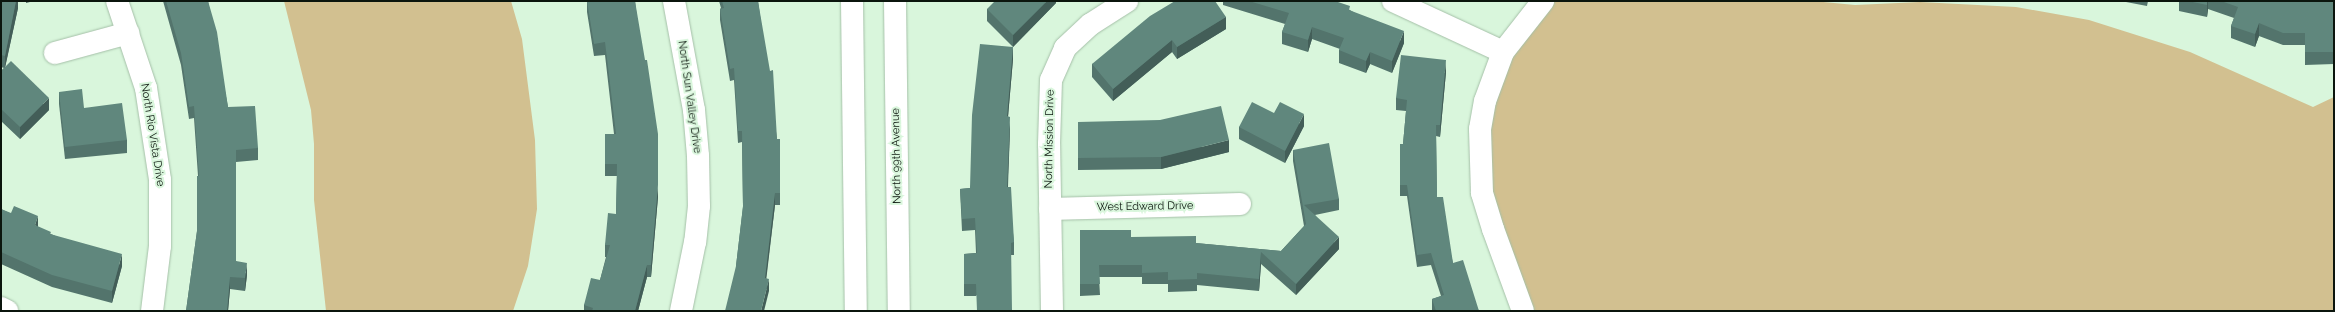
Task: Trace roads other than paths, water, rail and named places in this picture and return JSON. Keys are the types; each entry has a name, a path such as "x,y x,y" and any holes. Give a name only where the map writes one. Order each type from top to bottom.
{"street":[{"name":"North Rio Vista Drive","path":"117,1 146,88 160,180 160,246 152,311"},
{"name":"North Sun Valley Drive","path":"674,1 692,103 698,156 699,206 695,242 681,311"},
{"path":"852,1 856,311"},
{"name":"North 99th Avenue","path":"895,1 899,311"},
{"name":"North Mission Drive","path":"1052,311 1050,209 1051,80 1066,48 1091,24 1127,1"},
{"path":"1393,1 1503,52"},
{"path":"1523,311 1482,193 1480,129 1485,101 1503,52 1543,1"},
{"path":"55,53 128,33"},
{"name":"West Edward Drive","path":"1050,209 1240,204"},
{"path":"1,308 7,311"}]}
